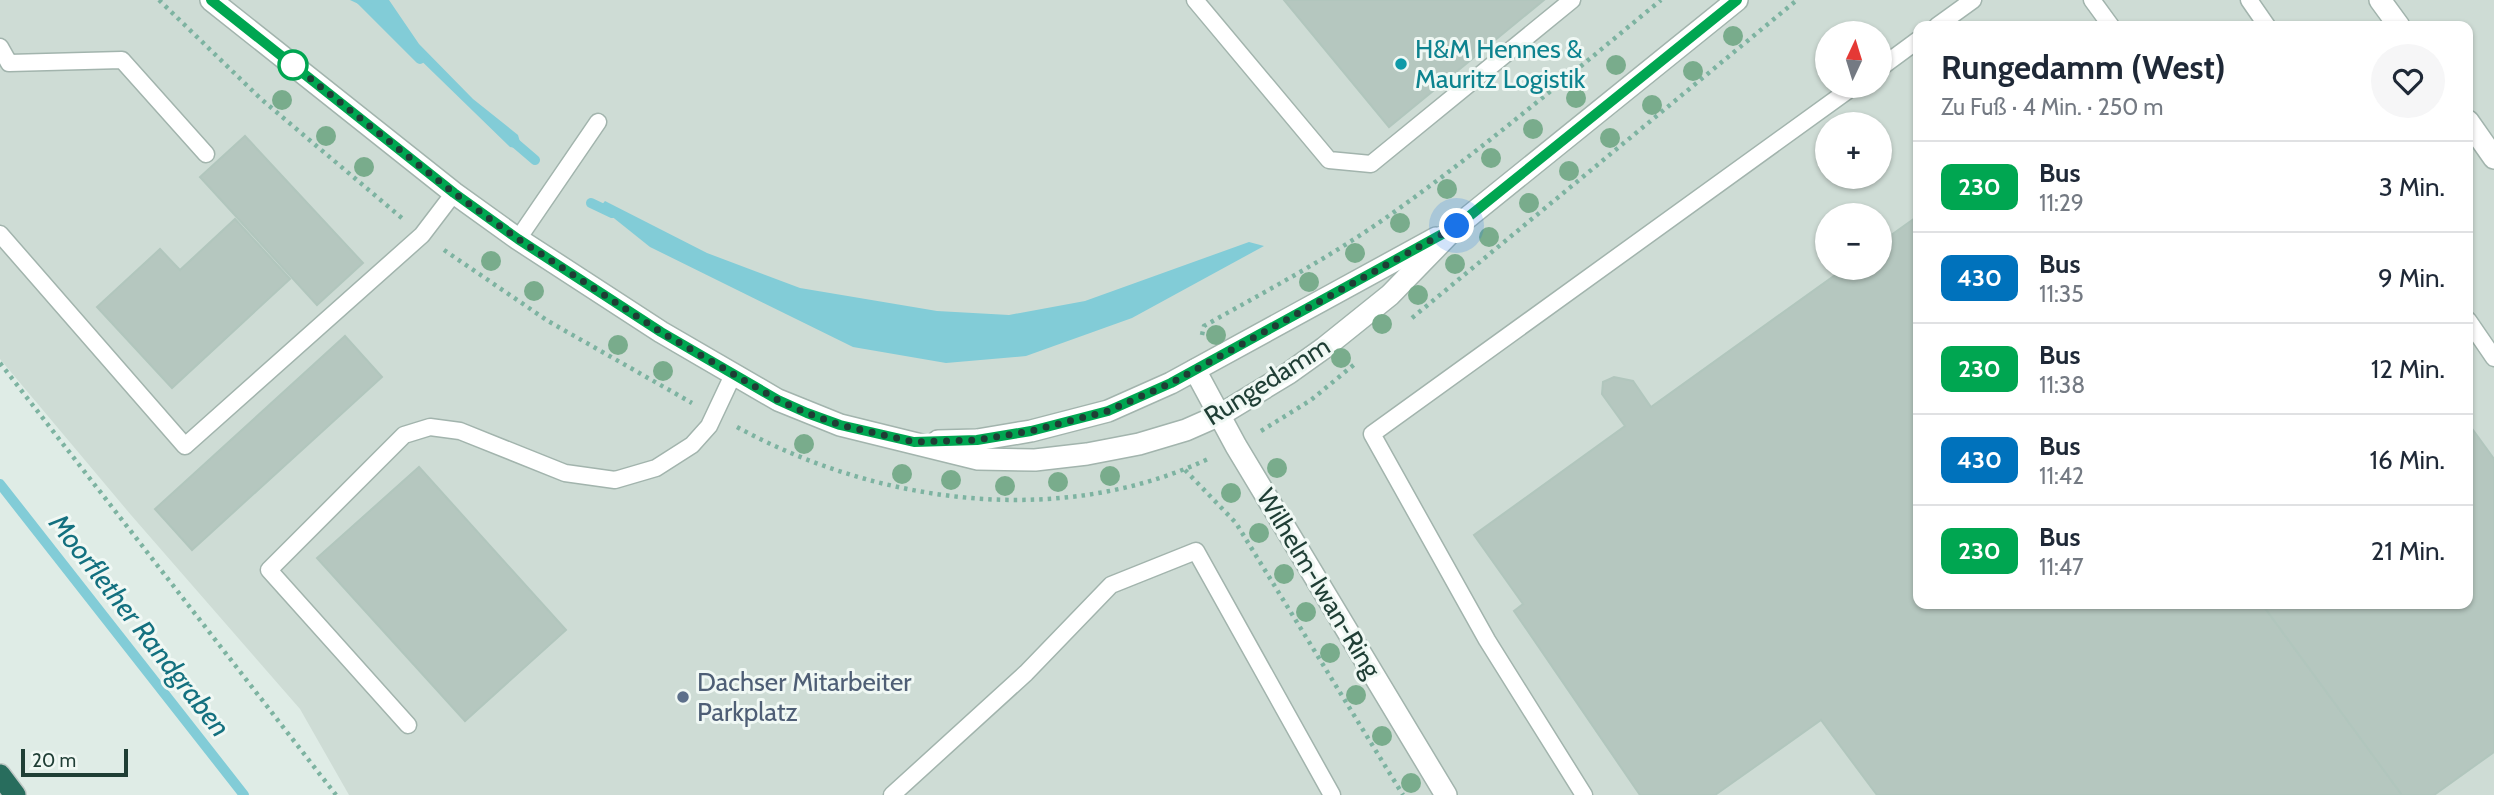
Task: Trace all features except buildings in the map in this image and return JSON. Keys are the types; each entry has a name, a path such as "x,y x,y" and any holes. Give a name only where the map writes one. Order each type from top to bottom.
{"highway":[{"path":"0,775 15,795"}],"street":[{"name":"Rungedamm","path":"211,0 454,193 518,239 661,332 733,375 778,400 840,425 978,459 1035,460 1139,444 1186,430 1220,415 1279,379 1324,348 1390,295 1457,226 1737,0"},
{"path":"2380,0 2395,21"},
{"path":"2473,128 2494,158"},
{"name":"Rungedamm","path":"914,442 977,440 1031,431 1108,411 1195,370 1457,226"},
{"name":"Wilhelm-Iwan-Ring","path":"1195,370 1236,446 1446,795"}],"lane":[{"path":"1195,0 1329,160 1371,164 1572,0"},
{"path":"1944,21 1973,0"},
{"path":"2092,0 2107,21"},
{"path":"2249,0 2264,21"},
{"path":"1892,59 1913,44"},
{"path":"0,47 9,62 122,60 206,154"},
{"path":"1584,795 1487,640 1372,434 1837,98"},
{"path":"518,239 598,122"},
{"path":"0,234 185,446 422,235 454,193"},
{"path":"2473,327 2494,358"},
{"path":"408,725 269,570 404,435 430,427 460,431 565,473 615,480 656,468 692,445 709,426 733,375"},
{"path":"892,795 1026,673 1111,585 1196,551 1332,795"}],"path":[{"path":"159,0 261,99 422,235 548,321 754,436 870,482 922,492 977,498 1056,500 1139,484 1185,470 1236,446 1311,400 1362,358"},
{"path":"1195,370 1204,326 1296,274 1384,219 1471,155 1661,0"},
{"path":"1403,325 1797,0"},
{"path":"0,363 335,795"},
{"path":"1185,470 1236,523 1403,795"}],"shaded area":[{"path":"0,0 2494,0 2494,795 349,795 300,709 0,359"}],"water":[{"path":"350,0 389,0 419,44 473,99 518,135 522,149 510,147 367,8"},
{"path":"605,201 707,253 800,288 937,311 1009,315 1085,301 1249,242 1264,246 1132,318 1026,356 946,363 853,347 650,247 600,207"}],"waterway":[{"path":"361,0 420,59"},
{"path":"514,142 535,160"},
{"path":"591,203 612,213"},
{"name":"Moorflether Randgraben","path":"0,484 244,795"}],"bus line":[{"name":"230","path":"211,0 454,193 518,239 661,332 778,400 807,413 880,436 914,442 977,440 1031,431 1108,411 1171,383 1457,226 1737,0"}],"place":[{"name":"H&M Hennes & Mauritz Logistik","path":"1401,64"},
{"name":"Dachser Mitarbeiter Parkplatz","path":"683,697"}],"route":[{"path":"293,65 454,193 518,239 710,362 807,413 880,436 914,442 977,440 1031,431 1108,411 1171,383 1457,226"}]}
